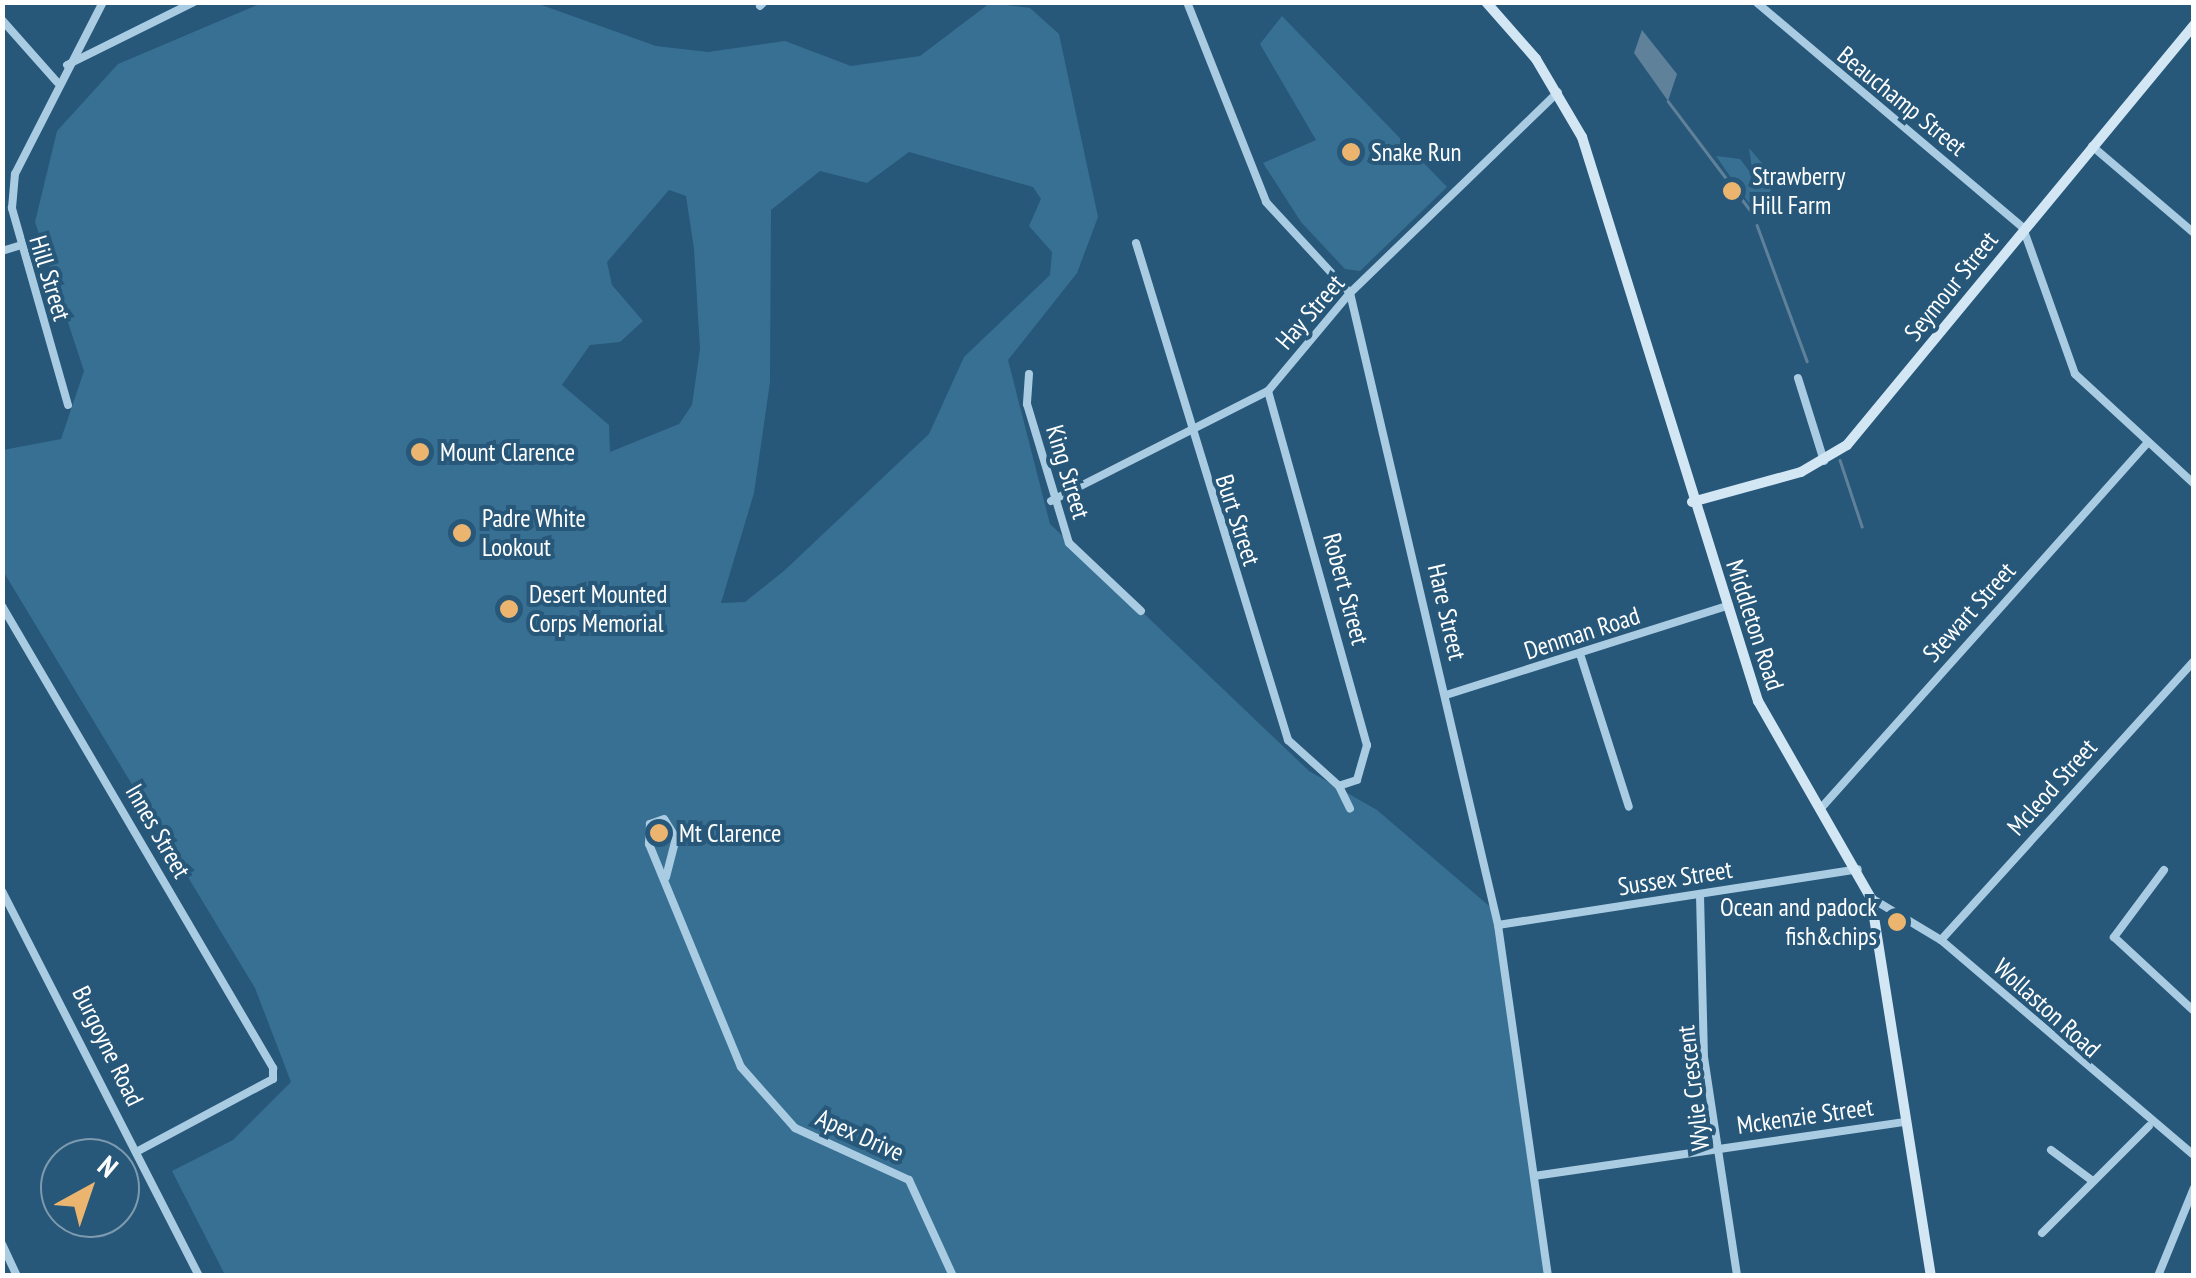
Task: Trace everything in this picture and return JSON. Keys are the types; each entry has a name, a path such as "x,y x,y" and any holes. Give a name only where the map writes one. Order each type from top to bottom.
{"main road":[{"name":"Middleton Road","path":"1486,2 1559,91 1582,137 1692,502 1774,739 1822,807 1871,898 1904,1122 1932,1276"},
{"name":"Seymour Street","path":"1824,461 2194,24"},
{"path":"1692,502 1824,461"}],"street":[{"name":"Hill Street","path":"68,404 18,246 15,174 57,82 102,2"},
{"path":"67,66 194,2"},
{"name":"Hare Street","path":"1187,2 1266,202 1350,293 1498,925 1548,1276"},
{"name":"Beauchamp Street","path":"1756,2 2024,228"},
{"path":"2,20 57,82"},
{"name":"Hay Street","path":"1051,500 1190,434 1268,391 1350,293 1559,91"},
{"path":"2092,146 2194,233"},
{"path":"2024,228 2075,374 2194,484"},
{"name":"Burt Street","path":"1136,244 1190,434 1288,740 1339,786"},
{"path":"2,251 18,246"},
{"name":"King Street","path":"1030,374 1027,404 1051,500 1070,543 1141,612"},
{"path":"1798,378 1824,461"},
{"name":"Robert Street","path":"1268,391 1368,746 1357,780 1339,786"},
{"name":"Stewart Street","path":"1822,807 2147,443"},
{"name":"Denman Road","path":"1446,696 1581,657 1729,605"},
{"name":"Innes Street","path":"2,606 273,1079 140,1149"},
{"path":"1581,657 1629,807"},
{"name":"Mcleod Street","path":"1941,940 2194,661"},
{"path":"1339,786 1350,809"},
{"name":"Apex Drive","path":"666,877 676,831 664,819 650,824 648,837 741,1067 795,1128 909,1180 953,1276"},
{"name":"Sussex Street","path":"1498,925 1858,869"},
{"path":"2164,870 2114,938 2194,1010"},
{"name":"Burgoyne Road","path":"2,891 132,1138"},
{"name":"Wylie Crescent","path":"1700,895 1704,1057 1737,1276"},
{"name":"Wollaston Road","path":"1871,898 1941,940 2149,1126 2194,1155"},
{"name":"Mckenzie Street","path":"1534,1176 1904,1122"},
{"path":"2042,1233 2090,1179 2149,1126"},
{"path":"2051,1150 2090,1179"},
{"name":"Burgoyne Road","path":"140,1154 199,1276"},
{"path":"2158,1276 2194,1188"},
{"path":"2,1244 18,1276"}],"shaded area":[{"path":"262,3 536,3 656,46 708,52 785,41 851,66 920,56 990,3 1030,8 1059,34 1098,217 1077,273 1008,360 1050,524 1309,771 1377,810 1495,911 1546,1275 225,1275 172,1171 233,1140 291,1082 255,988 3,571 3,450 61,439 84,371 35,222 57,131 118,64","holes":["909,152 1033,187 1041,199 1029,226 1052,252 1050,275 964,357 929,434 785,570 745,602 721,603 754,493 770,382 771,210 820,171 867,183","669,190 686,196 694,249 700,349 692,405 679,424 610,452 609,425 562,385 590,345 620,342 643,321 612,285 607,262"]},
{"name":"Snake Run","path":"1282,16 1447,187 1360,271 1345,269 1301,222 1263,163 1316,140 1260,44"},
{"path":"1642,30 1677,74 1668,101 1634,53"},
{"path":"1749,148 1774,177 1766,208 1755,212 1716,156 1740,159 1753,176"}],"waterway":[{"path":"1668,101 1751,211"},
{"path":"1757,225 1807,361"},
{"path":"1840,460 1862,526"}],"place":[{"name":"Snake Run","path":"1351,152"},
{"name":"Strawberry Hill Farm","path":"1732,191"},
{"name":"Mount Clarence","path":"420,452"},
{"name":"Padre White Lookout","path":"462,533"},
{"name":"Desert Mounted Corps Memorial","path":"509,609"},
{"name":"Mt Clarence","path":"659,833"},
{"name":"Ocean and padock fish&chips","path":"1897,922"}]}
